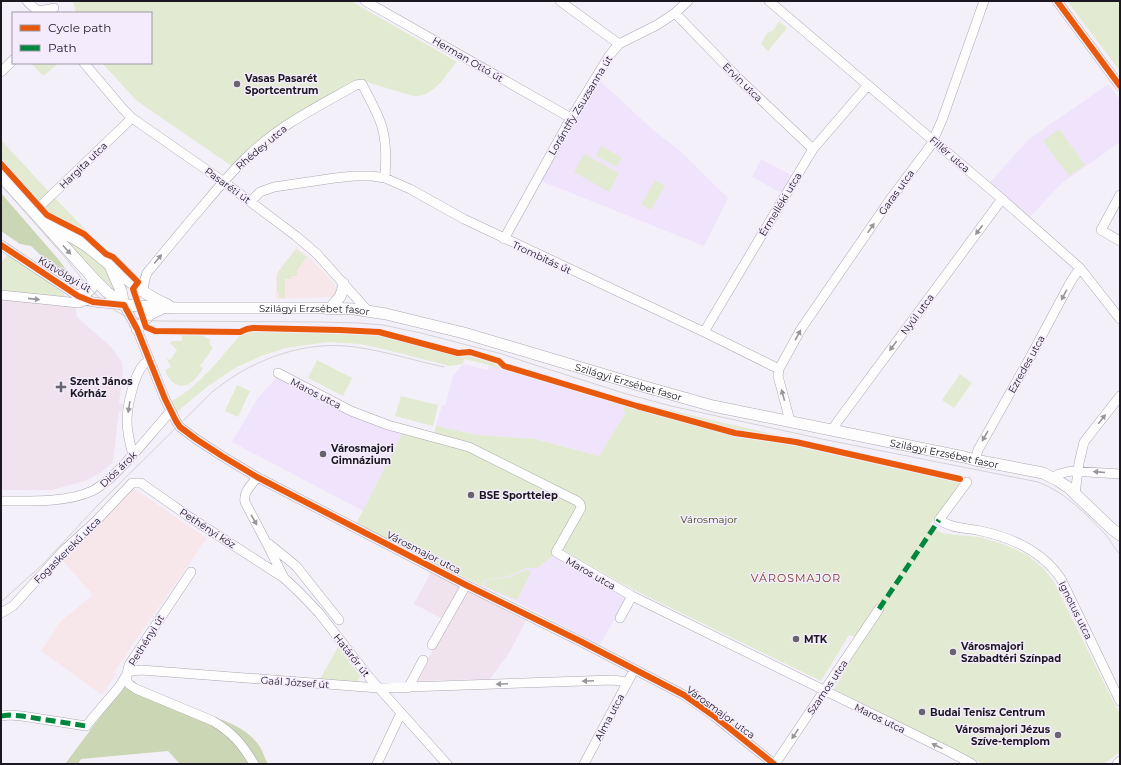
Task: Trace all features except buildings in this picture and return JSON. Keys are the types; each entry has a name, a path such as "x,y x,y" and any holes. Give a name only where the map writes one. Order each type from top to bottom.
{"main road":[{"name":"Szilágyi Erzsébet fasor","path":"1,176 92,277 107,292 124,305 163,308 329,309 368,311 386,314 464,333 713,406 1043,473 1064,484 1076,494 1118,536"},
{"name":"Szilágyi Erzsébet fasor","path":"43,223 72,236 88,247 144,293 156,300 176,308"},
{"path":"110,265 121,291 124,305"},
{"path":"82,298 91,289 93,282 92,277"},
{"path":"329,309 342,294 343,283"},
{"path":"137,329 150,314 163,308"}],"street":[{"path":"27,1 38,10 54,7"},
{"name":"Herman Ottó út","path":"365,1 376,4 571,118"},
{"path":"560,1 619,44"},
{"name":"Lorántffy Zsuzsanna út","path":"504,239 571,118 609,56 619,44 657,25 675,13 688,1"},
{"name":"Fillér utca","path":"769,1 1002,199 1080,268 1120,319"},
{"name":"Garas utca","path":"779,369 801,329 889,201 931,145 942,120 984,1"},
{"path":"1056,1 1120,86"},
{"name":"Ervin utca","path":"675,13 737,77 813,149"},
{"path":"1,72 12,61"},
{"name":"Pasaréti út","path":"85,64 132,118 224,182 296,236 317,254 368,311"},
{"name":"Rhédey utca","path":"144,293 143,287 147,273 248,155 292,121 356,85 362,84 380,122 385,146 385,178"},
{"name":"Érmelléki utca","path":"704,332 813,149 868,85"},
{"name":"Hargita utca","path":"34,212 132,118"},
{"name":"Trombitás út","path":"250,201 260,192 274,187 354,176 385,178 410,189 464,220 704,332 779,369"},
{"path":"1120,195 1101,230 1120,241"},
{"name":"Nyúl utca","path":"832,430 1002,199"},
{"name":"Kútvölgyi út","path":"1,245 82,298 102,303 124,305"},
{"name":"Ezredes utca","path":"975,460 978,450 1071,281 1080,268"},
{"path":"1,295 78,303 82,298"},
{"name":"Városmajor utca","path":"124,305 137,329 171,411 176,421 184,430 257,477 684,695 714,716 774,764"},
{"path":"133,455 127,420 130,402 133,386 138,374 145,363 150,361"},
{"path":"779,369 778,376 790,421"},
{"name":"Maros utca","path":"278,373 351,411 388,425 469,447 578,501 581,508 556,552 632,596 972,764"},
{"path":"1076,494 1078,471 1084,442 1120,396"},
{"name":"Diós árok","path":"1,501 62,499 92,492 113,475 133,455 171,411"},
{"path":"1052,478 1059,474 1071,471 1120,474"},
{"name":"Határőr út","path":"257,477 248,488 244,498 245,502 284,578 319,613 369,677 447,764"},
{"name":"Ignotus utca","path":"967,482 940,520 954,527 980,530 1006,537 1030,549 1048,564 1059,576 1064,585 1120,701"},
{"name":"Pethényi köz","path":"132,483 141,483 188,516 225,538 284,578"},
{"name":"Fogaskerekű utca","path":"1,613 14,606 64,551 96,521 132,483"},
{"name":"Határőr út","path":"266,542 296,566 339,620"},
{"name":"Pethényi út","path":"1,716 22,716 86,726 119,686 127,674 129,665 191,572"},
{"path":"432,644 466,585"},
{"path":"620,618 632,596"},
{"name":"Szamos utca","path":"774,764 879,609"},
{"path":"408,688 423,660"},
{"name":"Gaál József út","path":"127,674 131,671 141,670 380,688 613,680 627,682"},
{"name":"Alma utca","path":"584,764 634,670"},
{"path":"127,674 126,680 136,689 213,721 224,728 245,749 254,764"},
{"path":"377,764 401,713"},
{"path":"1117,764 1120,761"}],"shaded area":[{"path":"600,81 651,128 679,150 728,198 704,246 541,181 576,119"},
{"path":"1108,84 1120,100 1120,142 1061,184 1030,217 990,182 1028,140"},
{"path":"761,159 791,175 781,193 752,177"},
{"path":"296,248 309,257 334,283 337,291 333,297 276,299 276,276 278,271"},
{"name":"Szent János Kórház","path":"1,297 75,306 77,317 111,347 122,362 123,370 119,404 123,404 122,412 119,412 113,462 100,473 85,481 52,490 1,490"},
{"path":"463,364 488,370 489,365 622,404 625,414 600,456 535,439 477,435 436,426 442,405 445,406 453,376"},
{"name":"Városmajori Gimnázium","path":"277,377 403,432 363,511 232,442 257,399"},
{"path":"133,488 207,538 114,672 116,674 102,695 41,651 61,621 93,595 62,560"},
{"path":"553,556 626,598 600,645 513,600 482,586 484,580 509,576 526,568 537,568"},
{"path":"431,572 526,621 509,653 490,679 416,681 448,622 414,604"}],"green space":[{"name":"Vasas Pasarét Sportcentrum","path":"73,1 351,1 457,62 433,90 420,96 413,96 363,81 358,82 233,167 137,101 103,64 152,64 152,12 76,12"},
{"path":"1067,1 1120,1 1120,71"},
{"path":"779,21 787,28 768,51 761,44 767,33 775,28"},
{"path":"32,64 58,64 43,76"},
{"path":"1059,129 1085,165 1069,176 1043,141"},
{"path":"1,140 113,258 106,265 115,292 1,170"},
{"path":"601,146 622,158 617,167 596,156"},
{"path":"584,154 619,173 609,192 574,172"},
{"path":"655,180 665,186 651,210 641,205"},
{"path":"1,193 59,260 74,280 70,284 31,246 20,244 1,231"},
{"path":"296,249 307,257 297,271 297,276 291,276 291,279 285,279 285,298 279,298 279,293 277,293 277,276 279,271"},
{"path":"8,254 48,281 64,294 65,299 1,293 1,263"},
{"name":"Városmajor","path":"256,326 380,330 460,351 637,402 795,439 795,442 828,451 829,448 961,476 962,482 930,525 946,534 979,537 1003,544 1026,554 1044,569 1054,582 1120,714 1120,752 1104,764 983,764 834,689 858,648 856,637 849,635 821,681 634,590 559,548 553,556 537,568 526,568 509,576 484,580 482,586 356,524 403,432 434,436 436,426 477,435 535,439 599,456 625,414 622,404 464,359 463,364 450,366 360,344 327,342 286,348 261,356 235,368 208,386 177,412 172,401 189,390 211,369 242,333"},
{"path":"182,334 199,334 211,340 209,343 213,348 200,366 203,368 199,375 189,384 184,386 173,383 165,370 171,367 166,357 170,360 177,350 170,343 172,341 182,341"},
{"path":"317,360 352,378 343,396 308,378"},
{"path":"960,374 972,383 954,408 942,400"},
{"path":"237,385 250,391 238,417 225,411"},
{"path":"401,396 438,405 433,426 395,416"},
{"path":"526,570 531,572 517,600 484,586 486,580 510,577"},
{"path":"338,647 360,676 357,682 320,679"},
{"path":"124,685 154,698 176,706 203,713 242,729 252,737 260,747 268,764 180,764 168,751 81,759 78,764 65,764"}],"tram line":[{"path":"1,185 98,296 115,311 125,316 141,320 158,321 359,323 383,325 421,333 502,354 630,395 671,406 822,439 1038,482 1066,497 1090,518 1105,534 1120,554"},
{"path":"1,602 43,564 98,505 211,393 225,382 257,363 274,356 310,347 346,346 358,347 444,367"}],"marked path":[{"path":"879,609 939,520"},
{"path":"1,716 22,716 86,726"}],"cycle path":[{"path":"1057,1 1120,86"},
{"path":"1,164 47,215 84,234 106,254 113,257 138,282 133,289 146,327 155,331 240,332 253,328 379,332 458,353 470,352 499,361 504,366 637,406 735,433 796,442 960,479"},
{"path":"1,245 78,296 93,302 124,305 137,329 165,399 176,421 180,427 196,439 257,477 684,695 714,716 774,764"}],"place":[{"name":"Vasas Pasarét Sportcentrum","path":"237,84"},
{"name":"Szent János Kórház","path":"61,387"},
{"name":"Városmajori Gimnázium","path":"323,454"},
{"name":"BSE Sporttelep","path":"471,495"},
{"name":"MTK","path":"796,639"},
{"name":"Városmajori Szabadtéri Színpad","path":"953,652"},
{"name":"Budai Tenisz Centrum","path":"922,712"},
{"name":"Városmajori Jézus Szíve-templom","path":"1058,735"}],"district":[{"name":"VÁROSMAJOR","path":"796,578"}]}
